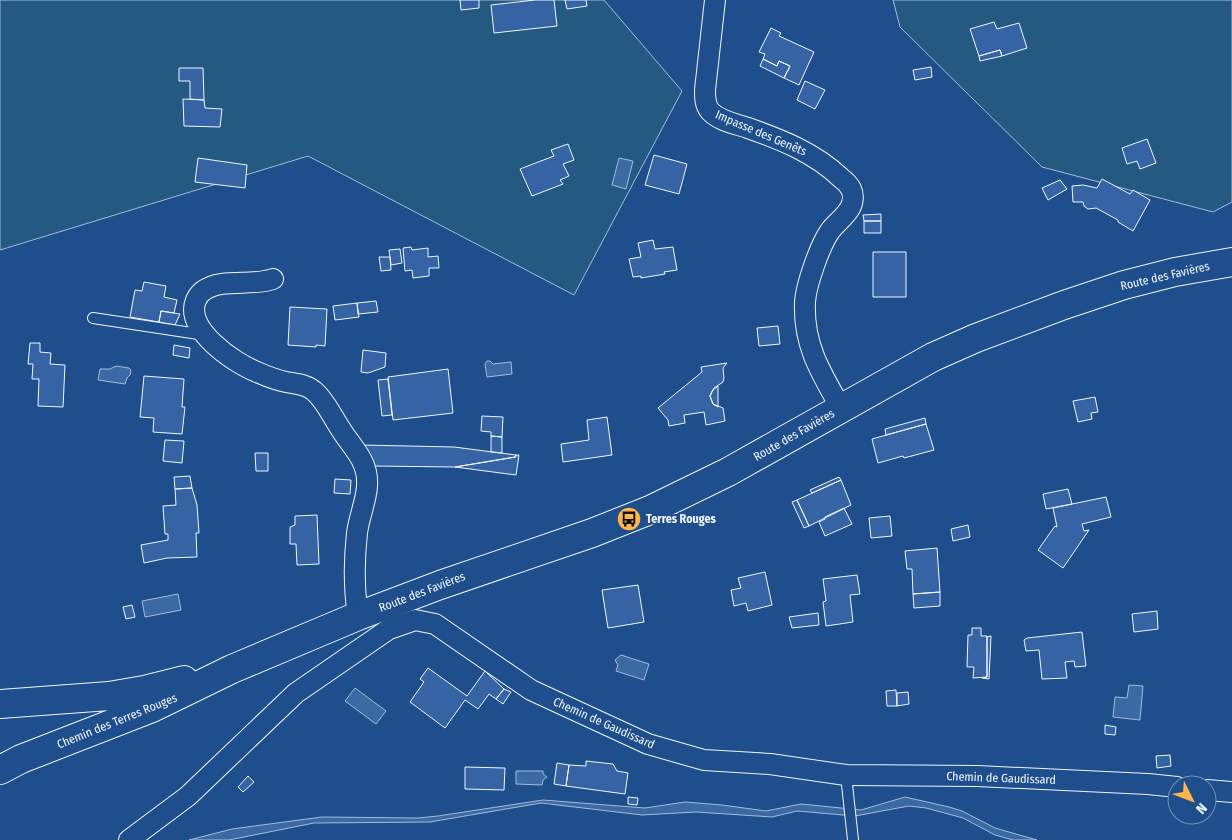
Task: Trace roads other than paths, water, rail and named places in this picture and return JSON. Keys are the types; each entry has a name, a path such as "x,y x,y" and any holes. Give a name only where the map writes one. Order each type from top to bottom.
{"main road":[{"name":"Route des Favières","path":"358,616 449,582 592,533 650,510 728,472 933,357 1037,314 1124,285 1175,272 1232,262"},
{"name":"Chemin des Terres Rouges","path":"0,770 21,759 169,701 232,669 358,616"},
{"name":"Chemin des Terres Rouges","path":"0,704 129,693 232,669"}],"street":[{"name":"Impasse des Genêts","path":"715,0 705,90 708,109 720,118 768,135 806,152 835,172 851,189 851,207 834,225 824,240 816,260 805,300 805,319 811,349 818,368 841,408"},
{"path":"273,279 265,282 222,284 204,290 197,298 194,310 197,324 224,352 255,372 300,384 316,392 362,461 368,483 357,533 358,616"},
{"name":"Chemin de Gaudissard","path":"128,840 188,796 296,693 389,629 415,620 435,624 530,690 648,744 704,760 770,764 846,775 977,776 1167,786"},
{"path":"1217,791 1232,792"}],"lane":[{"path":"93,318 206,335"},
{"path":"846,775 853,840"}],"place":[{"name":"Terres Rouges","path":"629,519"}]}
